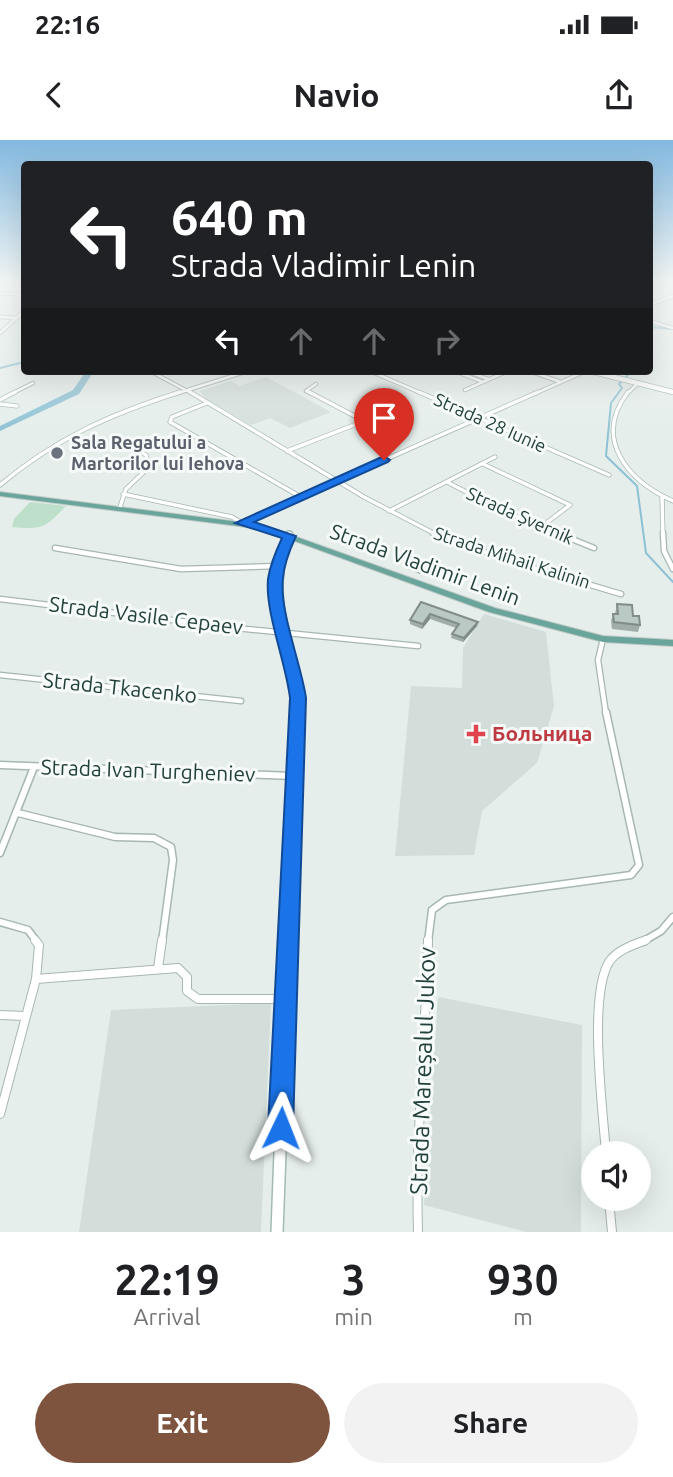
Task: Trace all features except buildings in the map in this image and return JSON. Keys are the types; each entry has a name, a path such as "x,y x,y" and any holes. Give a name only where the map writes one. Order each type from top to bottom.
{"main road":[{"name":"Strada Vladimir Lenin","path":"0,494 242,523 289,536 492,610 603,639 673,643"}],"street":[{"name":"Strada Mihail Kalinin","path":"158,375 389,511 469,548 621,594"},
{"path":"0,485 31,458 83,426 236,375"},
{"name":"Strada 28 Iunie","path":"379,375 609,475"},
{"path":"468,375 485,380"},
{"path":"475,375 485,380"},
{"path":"465,390 498,375"},
{"path":"541,375 561,382"},
{"path":"123,494 232,517 242,523 578,375"},
{"path":"605,375 673,392"},
{"path":"0,402 33,383"},
{"path":"638,383 616,410 614,446 628,469 662,497 673,501"},
{"path":"316,384 306,391 364,421"},
{"path":"0,402 17,406"},
{"path":"207,403 172,417 170,422 301,497"},
{"path":"287,451 385,413"},
{"path":"120,508 123,494 149,467 146,455 137,449"},
{"path":"389,511 495,457"},
{"path":"483,464 570,505 541,527"},
{"name":"Strada Șvernik","path":"447,482 541,527 594,548"},
{"path":"662,497 664,551 673,569"},
{"path":"276,1232 298,698 276,601 278,566 289,536"},
{"path":"55,548 181,569 278,566"},
{"name":"Strada Vasile Cepaev","path":"0,599 246,629 418,646"},
{"name":"Strada Mareșalul Jukov","path":"418,1232 416,1172 426,1028 429,918 432,910 446,900 625,876 637,871 638,858 602,694 598,660 603,639"},
{"name":"Strada Tkacenko","path":"0,675 241,701"},
{"name":"Strada Ivan Turgheniev","path":"0,765 296,776"},
{"path":"0,853 34,767"},
{"path":"18,813 115,837 154,838 170,847 173,860 158,968"},
{"path":"605,1141 600,1025 607,964 622,949 661,932 673,917"},
{"path":"0,922 28,930 39,945 36,979 0,1114"},
{"path":"36,979 178,968 184,972 188,982 187,991 198,999 286,999"},
{"path":"0,1015 25,1016"},
{"path":"610,1211 611,1232"}],"shaded area":[{"path":"266,377 331,412 290,428 270,418 251,425 205,398 200,391 231,381 239,386"},
{"name":"Больница","path":"484,614 546,632 554,706 537,763 482,811 474,855 395,856 411,686 462,688 463,648"},
{"path":"438,997 582,1025 581,1232 526,1232 424,1205"},
{"path":"271,1003 261,1232 79,1232 111,1010"}],"green space":[{"path":"30,502 66,506 42,526 12,527 14,519"}],"waterway":[{"path":"0,368 21,363"},
{"path":"0,429 76,392 87,375"},
{"path":"628,375 619,384 622,388 611,403 606,456 637,486 646,553 673,582"}],"place":[{"name":"Sala Regatului a Martorilor lui Iehova","path":"57,453"},
{"name":"Больница","path":"476,734"}],"route":[{"path":"281,1128 298,698 295,673 276,601 275,580 289,536 242,523 384,460"}]}
